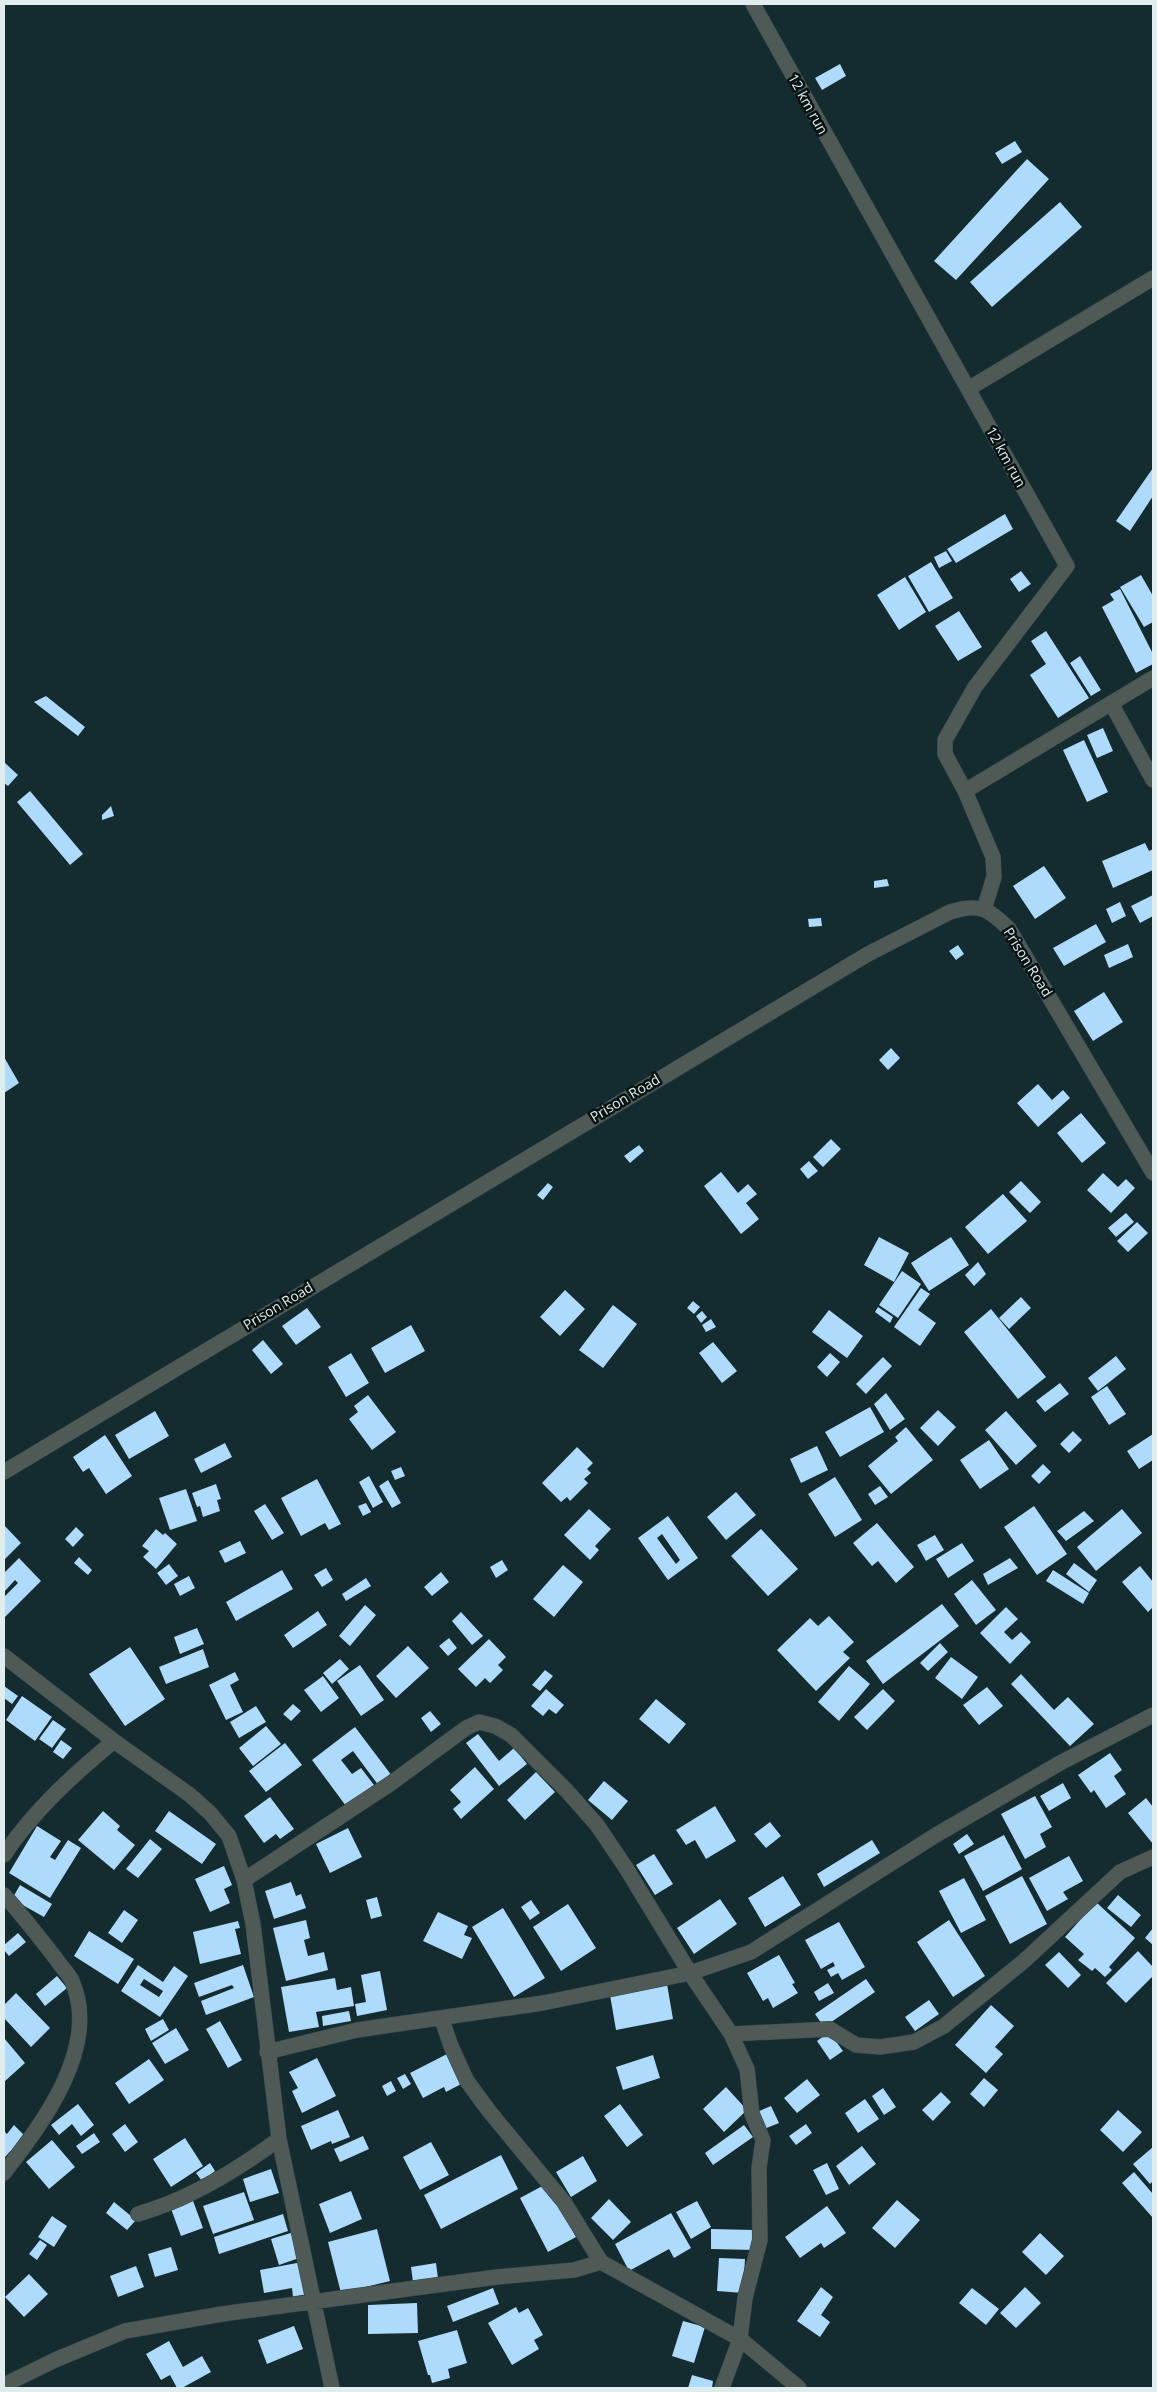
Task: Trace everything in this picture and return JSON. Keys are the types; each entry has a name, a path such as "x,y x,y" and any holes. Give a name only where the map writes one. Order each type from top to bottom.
{"street":[{"name":"12 km run","path":"753,4 1067,566 975,687 945,740 945,754 953,772 965,791 993,857 994,877 984,909"},
{"path":"968,389 1153,278"},
{"path":"965,791 1153,678"},
{"path":"1111,703 1153,780"},
{"name":"Prison Road","path":"4,1472 868,954 950,912 974,906 984,909 998,918 1009,929 1153,1173"},
{"path":"4,1656 114,1741 164,1775 210,1813 229,1836 244,1880 255,1934 264,2002 267,2052 279,2139 332,2388"},
{"path":"267,2052 357,2030 442,2020 543,2003 690,1973 751,1952 944,1831 1060,1763 1153,1715"},
{"path":"244,1880 390,1784 466,1728 479,1722 495,1726 525,1748 596,1825 626,1868 690,1973 731,2034 747,2069 752,2114 763,2140 759,2168 760,2240 745,2298 740,2339 722,2388"},
{"path":"4,1854 54,1795 81,1768 114,1741"},
{"path":"731,2034 830,2029 856,2045 880,2047 914,2042 944,2026 1024,1961 1120,1872 1153,1857"},
{"path":"4,1895 72,1981 80,2015 76,2047 70,2068 39,2128 4,2173"},
{"path":"442,2020 451,2046 467,2081 489,2112 564,2202 601,2262 740,2339 799,2388"},
{"path":"138,2214 180,2199 230,2174 279,2139"},
{"path":"4,2385 56,2360 125,2332 222,2314 513,2275 574,2270 601,2262"}],"building":[{"path":"840,64 846,76 822,90 815,78"},
{"path":"1015,141 1022,152 1002,164 995,153"},
{"path":"1027,159 1049,179 956,280 934,261"},
{"path":"1060,202 1082,227 992,307 970,282"},
{"path":"1153,468 1153,496 1130,531 1116,521"},
{"path":"1005,514 1013,529 956,563 947,549"},
{"path":"946,551 952,561 939,568 934,557"},
{"path":"931,562 953,598 929,612 908,576"},
{"path":"1021,571 1031,584 1019,592 1010,579"},
{"path":"1141,575 1153,596 1153,622 1144,627 1120,587"},
{"path":"905,577 926,612 899,630 877,595"},
{"path":"1120,589 1153,654 1153,664 1136,673 1102,607 1114,600 1110,594"},
{"path":"959,611 982,647 958,661 935,626"},
{"path":"1046,631 1089,698 1058,718 1030,675 1046,664 1031,641"},
{"path":"1080,656 1101,690 1091,696 1070,663"},
{"path":"46,696 85,727 78,736 34,702"},
{"path":"1103,728 1113,751 1097,758 1087,735"},
{"path":"1084,740 1108,792 1087,802 1063,750"},
{"path":"4,762 18,775 8,786 4,783"},
{"path":"30,791 83,854 70,865 17,802"},
{"path":"111,806 114,816 102,820 102,815"},
{"path":"1145,843 1149,851 1153,849 1153,870 1113,888 1102,861"},
{"path":"1044,866 1066,898 1035,919 1013,886"},
{"path":"887,879 889,886 874,888 874,881"},
{"path":"1153,895 1153,916 1140,923 1131,906"},
{"path":"1120,902 1126,916 1112,923 1106,909"},
{"path":"821,918 822,926 809,927 808,919"},
{"path":"1096,924 1106,942 1064,966 1053,948"},
{"path":"1128,944 1133,957 1109,968 1104,955"},
{"path":"958,945 964,954 956,960 949,951"},
{"path":"1104,992 1123,1022 1093,1041 1074,1011"},
{"path":"891,1048 900,1058 888,1070 879,1060"},
{"path":"4,1057 19,1083 4,1093"},
{"path":"1038,1084 1052,1100 1063,1090 1070,1098 1038,1127 1017,1103"},
{"path":"1081,1113 1106,1143 1082,1163 1057,1133"},
{"path":"831,1139 841,1149 823,1167 813,1157"},
{"path":"639,1145 644,1151 630,1163 624,1156"},
{"path":"809,1161 818,1171 808,1179 800,1169"},
{"path":"721,1172 738,1193 748,1184 757,1194 746,1203 759,1219 741,1234 704,1186"},
{"path":"1103,1173 1118,1187 1126,1179 1135,1188 1111,1213 1087,1190"},
{"path":"1021,1181 1041,1202 1030,1213 1009,1192"},
{"path":"548,1183 553,1187 543,1200 537,1195"},
{"path":"1003,1194 1027,1221 988,1254 965,1227"},
{"path":"1126,1213 1134,1222 1116,1237 1108,1228"},
{"path":"1137,1222 1148,1233 1128,1252 1117,1241"},
{"path":"879,1237 909,1253 894,1282 864,1265"},
{"path":"951,1237 969,1265 929,1291 911,1263"},
{"path":"978,1262 986,1274 974,1286 965,1275"},
{"path":"902,1271 921,1284 898,1318 879,1305"},
{"path":"921,1288 930,1294 918,1310 936,1323 920,1346 894,1327"},
{"path":"565,1290 585,1309 560,1336 540,1317"},
{"path":"1021,1297 1031,1308 1009,1329 999,1318"},
{"path":"693,1301 700,1307 694,1314 687,1308"},
{"path":"613,1305 637,1324 603,1368 579,1350"},
{"path":"878,1307 893,1317 890,1323 875,1312"},
{"path":"307,1308 321,1327 296,1345 282,1326"},
{"path":"991,1309 1046,1377 1018,1399 964,1332"},
{"path":"829,1310 863,1336 847,1358 812,1332"},
{"path":"702,1311 707,1317 701,1323 696,1316"},
{"path":"711,1319 716,1327 706,1332 702,1325"},
{"path":"411,1325 425,1351 385,1373 371,1348"},
{"path":"263,1340 283,1364 271,1374 252,1350"},
{"path":"713,1342 737,1371 722,1383 699,1353"},
{"path":"351,1353 369,1383 346,1397 328,1367"},
{"path":"830,1353 840,1362 827,1377 817,1367"},
{"path":"1116,1356 1126,1369 1098,1391 1088,1378"},
{"path":"883,1357 892,1366 866,1394 856,1384"},
{"path":"1060,1383 1069,1394 1045,1412 1036,1401"},
{"path":"1107,1386 1126,1414 1109,1425 1091,1397"},
{"path":"886,1393 905,1419 890,1430 874,1404"},
{"path":"368,1395 396,1432 372,1450 349,1419 358,1412 354,1406"},
{"path":"870,1407 884,1432 840,1457 825,1432"},
{"path":"938,1410 956,1427 938,1446 920,1428"},
{"path":"155,1411 169,1436 129,1459 115,1435"},
{"path":"1006,1411 1037,1446 1016,1465 985,1430"},
{"path":"906,1427 933,1460 891,1494 868,1466 898,1441 895,1437"},
{"path":"1073,1431 1082,1440 1069,1453 1060,1444"},
{"path":"1153,1434 1153,1460 1139,1469 1127,1451"},
{"path":"105,1435 132,1476 106,1494 89,1468 83,1472 73,1457"},
{"path":"989,1440 1009,1469 980,1489 960,1460"},
{"path":"225,1443 232,1457 201,1473 194,1459"},
{"path":"817,1446 828,1470 801,1483 790,1459"},
{"path":"577,1447 593,1463 587,1469 591,1473 584,1479 588,1483 570,1501 567,1497 561,1502 542,1483"},
{"path":"1043,1464 1051,1472 1039,1484 1031,1476"},
{"path":"401,1467 405,1476 395,1480 391,1471"},
{"path":"369,1476 383,1502 373,1508 359,1482"},
{"path":"835,1477 862,1520 835,1537 808,1494"},
{"path":"317,1479 341,1524 329,1530 325,1523 301,1536 281,1498"},
{"path":"388,1480 401,1503 392,1508 379,1486"},
{"path":"216,1484 221,1499 217,1500 220,1511 203,1517 200,1506 197,1507 192,1493"},
{"path":"880,1486 888,1497 875,1505 868,1494"},
{"path":"186,1489 197,1521 170,1530 159,1498"},
{"path":"736,1492 756,1515 726,1540 707,1517"},
{"path":"366,1503 371,1512 363,1516 358,1506"},
{"path":"265,1504 284,1533 272,1540 254,1511"},
{"path":"1034,1506 1067,1554 1037,1575 1004,1527"},
{"path":"589,1509 611,1529 595,1546 599,1550 590,1560 564,1535"},
{"path":"1122,1509 1142,1533 1096,1571 1077,1547"},
{"path":"1084,1511 1094,1521 1066,1541 1057,1531"},
{"path":"668,1516 698,1558 668,1580 638,1538","holes":["662,1534 680,1560 676,1564 657,1538"]},
{"path":"877,1523 914,1567 896,1583 878,1561 872,1566 853,1543"},
{"path":"4,1525 21,1543 4,1560"},
{"path":"76,1527 84,1535 73,1547 65,1539"},
{"path":"156,1529 163,1535 165,1533 177,1544 156,1569 143,1557 149,1551 142,1546"},
{"path":"761,1529 798,1569 768,1596 731,1556"},
{"path":"935,1535 944,1550 926,1561 917,1545"},
{"path":"240,1541 246,1553 225,1563 219,1551"},
{"path":"962,1543 974,1561 948,1578 936,1559"},
{"path":"79,1557 92,1570 88,1575 74,1563"},
{"path":"19,1558 41,1581 4,1618 4,1597 18,1583 15,1580 4,1592 4,1573"},
{"path":"1010,1558 1018,1568 988,1585 983,1574"},
{"path":"502,1560 508,1570 496,1578 490,1567"},
{"path":"1074,1563 1097,1580 1089,1592 1066,1574"},
{"path":"169,1564 178,1576 166,1585 157,1573"},
{"path":"563,1565 583,1582 554,1617 533,1599"},
{"path":"1140,1566 1153,1582 1153,1607 1148,1612 1122,1582"},
{"path":"326,1568 333,1580 322,1587 314,1575"},
{"path":"282,1570 293,1589 236,1621 226,1602"},
{"path":"1053,1570 1089,1593 1083,1604 1046,1581"},
{"path":"441,1572 449,1582 432,1596 424,1587"},
{"path":"189,1576 195,1588 180,1596 174,1584"},
{"path":"366,1578 371,1586 346,1601 342,1594"},
{"path":"972,1580 996,1610 976,1625 954,1594"},
{"path":"942,1604 959,1626 883,1684 866,1661"},
{"path":"365,1605 376,1615 350,1646 339,1636"},
{"path":"1006,1607 1018,1619 1004,1632 1012,1640 1021,1632 1031,1642 1010,1664 980,1633"},
{"path":"318,1611 327,1625 293,1648 284,1635"},
{"path":"461,1612 483,1636 472,1645 452,1621"},
{"path":"829,1616 854,1642 843,1652 850,1658 816,1691 777,1650 810,1618 818,1626"},
{"path":"197,1628 204,1644 180,1654 174,1637"},
{"path":"449,1638 457,1648 448,1656 439,1646"},
{"path":"489,1639 506,1657 498,1665 503,1670 490,1683 485,1678 476,1687 458,1669"},
{"path":"940,1643 948,1652 928,1671 920,1663"},
{"path":"408,1646 429,1668 396,1698 376,1676"},
{"path":"130,1647 165,1699 125,1726 89,1674"},
{"path":"203,1649 209,1667 166,1684 159,1667"},
{"path":"951,1657 978,1677 962,1699 935,1678"},
{"path":"340,1659 349,1669 332,1684 323,1673"},
{"path":"360,1665 384,1700 361,1716 337,1681"},
{"path":"849,1666 870,1684 839,1721 818,1702"},
{"path":"545,1670 553,1676 540,1691 532,1685"},
{"path":"235,1672 239,1680 230,1685 243,1712 226,1720 209,1685"},
{"path":"1021,1674 1054,1710 1068,1697 1094,1724 1070,1746 1011,1684"},
{"path":"323,1676 339,1698 321,1712 304,1690"},
{"path":"4,1686 18,1696 12,1704 4,1698"},
{"path":"987,1687 1003,1706 979,1725 963,1705"},
{"path":"546,1689 564,1705 556,1714 549,1709 543,1716 531,1706"},
{"path":"883,1689 895,1701 867,1730 854,1717"},
{"path":"22,1696 52,1717 35,1741 6,1720"},
{"path":"656,1699 686,1724 669,1744 639,1719"},
{"path":"293,1704 301,1711 291,1721 283,1714"},
{"path":"256,1706 266,1722 239,1738 230,1722"},
{"path":"430,1711 441,1724 431,1732 421,1718"},
{"path":"53,1720 66,1729 52,1748 39,1739"},
{"path":"266,1726 281,1744 253,1766 239,1748"},
{"path":"355,1727 392,1776 379,1786 353,1751 341,1760 352,1774 361,1768 374,1785 346,1806 312,1760"},
{"path":"478,1734 499,1761 514,1748 527,1764 499,1786 466,1743"},
{"path":"61,1740 72,1748 63,1759 53,1752"},
{"path":"285,1743 302,1765 266,1792 249,1771"},
{"path":"1110,1753 1122,1770 1114,1776 1126,1794 1106,1808 1094,1790 1091,1793 1078,1775"},
{"path":"475,1767 494,1789 461,1819 453,1809 461,1802 450,1790"},
{"path":"536,1772 555,1792 525,1820 507,1800"},
{"path":"604,1781 628,1801 612,1820 588,1800"},
{"path":"1063,1783 1071,1798 1049,1811 1040,1796"},
{"path":"1035,1796 1052,1827 1040,1834 1046,1847 1025,1859 1001,1814"},
{"path":"270,1797 294,1829 280,1839 276,1834 264,1843 244,1816"},
{"path":"1146,1798 1153,1807 1153,1844 1128,1813"},
{"path":"715,1806 736,1841 706,1859 695,1840 686,1845 676,1830"},
{"path":"103,1811 120,1826 117,1830 135,1845 114,1870 78,1840"},
{"path":"169,1811 216,1844 202,1864 155,1831"},
{"path":"770,1822 781,1836 766,1848 754,1834"},
{"path":"37,1826 61,1841 50,1857 55,1860 68,1840 81,1848 50,1898 9,1873"},
{"path":"348,1828 362,1857 330,1873 316,1844"},
{"path":"967,1834 974,1844 959,1854 953,1844"},
{"path":"1004,1835 1022,1869 983,1891 964,1856"},
{"path":"150,1839 162,1849 138,1878 126,1869"},
{"path":"872,1840 880,1853 824,1887 817,1874"},
{"path":"654,1854 673,1884 655,1895 636,1865"},
{"path":"1069,1856 1083,1881 1063,1892 1068,1899 1047,1911 1029,1878"},
{"path":"224,1866 232,1885 224,1889 230,1903 210,1912 195,1879"},
{"path":"783,1876 801,1905 765,1927 748,1898"},
{"path":"1022,1876 1047,1924 1010,1944 985,1896"},
{"path":"964,1878 986,1920 961,1933 939,1891"},
{"path":"291,1882 296,1896 301,1894 306,1908 274,1919 265,1891"},
{"path":"20,1885 52,1904 44,1917 12,1899"},
{"path":"1118,1895 1141,1915 1131,1927 1107,1908"},
{"path":"377,1897 382,1916 371,1919 366,1900"},
{"path":"720,1899 737,1924 694,1954 677,1928"},
{"path":"531,1900 540,1913 530,1920 521,1907"},
{"path":"1096,1902 1135,1938 1109,1967 1112,1970 1105,1977 1095,1968 1092,1971 1078,1960 1084,1954 1065,1937"},
{"path":"568,1904 596,1948 561,1971 533,1927"},
{"path":"503,1908 545,1978 514,1997 472,1927"},
{"path":"124,1910 138,1920 122,1943 108,1933"},
{"path":"438,1912 468,1926 464,1935 472,1938 462,1959 423,1941"},
{"path":"306,1920 310,1938 304,1940 308,1956 324,1952 328,1970 286,1981 273,1928"},
{"path":"949,1920 985,1976 953,1997 917,1942"},
{"path":"238,1921 240,1928 235,1929 241,1954 200,1964 193,1932"},
{"path":"839,1922 865,1967 842,1980 838,1973 831,1977 827,1970 835,1966 833,1962 821,1969 805,1940"},
{"path":"1153,1928 1153,1945 1145,1938"},
{"path":"89,1931 134,1959 118,1984 74,1956"},
{"path":"18,1933 26,1942 9,1956 4,1950 4,1945"},
{"path":"1138,1951 1153,1967 1153,1976 1126,2003 1106,1983"},
{"path":"1059,1952 1081,1975 1068,1988 1045,1965"},
{"path":"779,1955 795,1983 792,1984 798,1993 773,2008 768,1998 763,2001 747,1973"},
{"path":"138,1965 163,1982 174,1966 188,1976 160,2017 121,1991","holes":["144,1979 163,1991 159,1997 140,1985"]},
{"path":"243,1965 254,1997 206,2015 201,2001 234,1988 232,1985 199,1997 194,1983"},
{"path":"380,1971 387,2010 357,2016 355,2004 366,2002 361,1975"},
{"path":"57,1976 67,1988 45,2006 36,1994"},
{"path":"335,1978 337,1990 351,1987 354,2006 316,2012 319,2027 289,2032 281,1987"},
{"path":"866,1979 875,1992 824,2027 815,2014"},
{"path":"828,1983 834,1993 819,2001 814,1992"},
{"path":"667,1984 673,2019 616,2030 610,1995"},
{"path":"16,1993 50,2028 31,2047 4,2018 4,2005"},
{"path":"929,2000 939,2014 915,2031 905,2017"},
{"path":"991,2005 1014,2026 995,2047 1003,2054 986,2073 955,2045"},
{"path":"349,2011 351,2021 323,2026 322,2016"},
{"path":"163,2019 169,2030 151,2041 145,2029"},
{"path":"220,2021 242,2060 228,2068 206,2029"},
{"path":"176,2028 189,2050 165,2064 152,2043"},
{"path":"829,2032 843,2051 830,2060 817,2041"},
{"path":"4,2038 25,2063 4,2082"},
{"path":"447,2054 463,2083 446,2092 444,2087 423,2098 410,2073"},
{"path":"653,2055 660,2078 623,2090 616,2067"},
{"path":"317,2058 336,2096 302,2113 292,2091 298,2088 289,2072"},
{"path":"149,2059 164,2080 129,2104 115,2083"},
{"path":"405,2074 411,2084 403,2089 397,2078"},
{"path":"984,2078 998,2090 984,2107 970,2094"},
{"path":"807,2079 820,2095 797,2113 784,2098"},
{"path":"391,2081 396,2091 387,2096 382,2086"},
{"path":"726,2087 747,2110 724,2132 703,2109"},
{"path":"883,2088 896,2107 884,2115 872,2096"},
{"path":"941,2092 951,2102 933,2121 922,2110"},
{"path":"865,2099 879,2119 858,2133 845,2113"},
{"path":"78,2104 94,2125 81,2136 72,2124 59,2135 51,2125"},
{"path":"620,2104 643,2135 627,2147 604,2116"},
{"path":"771,2106 779,2123 764,2129 757,2112"},
{"path":"338,2110 350,2137 332,2144 331,2141 311,2150 301,2126"},
{"path":"1118,2110 1142,2132 1123,2152 1100,2130"},
{"path":"125,2124 138,2142 125,2152 112,2134"},
{"path":"806,2124 812,2133 796,2145 789,2136"},
{"path":"14,2125 25,2136 5,2157 4,2131 7,2134"},
{"path":"744,2125 753,2137 713,2165 705,2153"},
{"path":"94,2133 100,2142 82,2154 76,2146"},
{"path":"363,2136 369,2149 340,2162 334,2149"},
{"path":"185,2138 203,2166 171,2187 153,2159"},
{"path":"52,2140 75,2167 49,2189 26,2162"},
{"path":"431,2142 449,2175 420,2190 403,2157"},
{"path":"862,2146 876,2164 849,2185 836,2166"},
{"path":"1153,2147 1153,2181 1150,2184 1133,2164"},
{"path":"501,2155 518,2189 441,2229 424,2195"},
{"path":"583,2156 597,2181 571,2197 556,2172"},
{"path":"210,2163 215,2171 202,2181 196,2173"},
{"path":"827,2163 839,2189 826,2195 813,2170"},
{"path":"271,2169 279,2193 250,2202 243,2179"},
{"path":"1134,2172 1153,2194 1153,2218 1122,2183"},
{"path":"548,2183 576,2237 548,2252 520,2198"},
{"path":"351,2191 362,2219 330,2233 319,2204"},
{"path":"244,2192 254,2220 213,2234 203,2206"},
{"path":"192,2198 203,2228 181,2236 170,2206"},
{"path":"609,2199 631,2222 613,2240 591,2218"},
{"path":"897,2200 920,2220 895,2248 872,2228"},
{"path":"697,2201 711,2227 691,2239 676,2212"},
{"path":"114,2202 136,2220 127,2230 106,2213"},
{"path":"827,2206 846,2233 824,2248 821,2243 800,2258 785,2237"},
{"path":"671,2213 691,2248 674,2258 669,2249 629,2271 615,2244"},
{"path":"283,2214 288,2231 219,2254 214,2237"},
{"path":"52,2216 67,2226 54,2247 38,2237"},
{"path":"377,2229 390,2281 341,2293 328,2242"},
{"path":"711,2229 754,2230 754,2250 711,2249"},
{"path":"294,2232 302,2257 279,2265 271,2239"},
{"path":"1040,2233 1064,2256 1046,2275 1022,2252"},
{"path":"40,2240 47,2245 37,2260 29,2254"},
{"path":"171,2247 178,2270 155,2277 148,2254"},
{"path":"719,2258 745,2259 743,2293 717,2291"},
{"path":"302,2262 308,2294 293,2297 292,2288 264,2293 260,2270"},
{"path":"436,2263 438,2278 413,2282 411,2267"},
{"path":"136,2266 144,2287 118,2297 110,2276"},
{"path":"29,2274 48,2294 24,2317 5,2297"},
{"path":"821,2287 833,2297 821,2315 830,2322 820,2337 797,2321"},
{"path":"1025,2287 1041,2303 1016,2328 1000,2313"},
{"path":"493,2288 499,2304 453,2322 447,2306"},
{"path":"972,2288 999,2309 986,2325 959,2303"},
{"path":"417,2303 418,2333 368,2334 368,2305"},
{"path":"516,2307 519,2313 528,2308 543,2335 534,2340 539,2349 512,2365 488,2323"},
{"path":"683,2321 705,2327 694,2363 672,2356"},
{"path":"294,2326 303,2349 267,2364 258,2340"},
{"path":"457,2330 467,2363 448,2369 450,2378 432,2383 418,2341"},
{"path":"169,2341 183,2367 202,2356 211,2372 182,2388 177,2388 170,2375 161,2380 146,2354"},
{"path":"692,2375 713,2381 712,2388 688,2388"}]}
